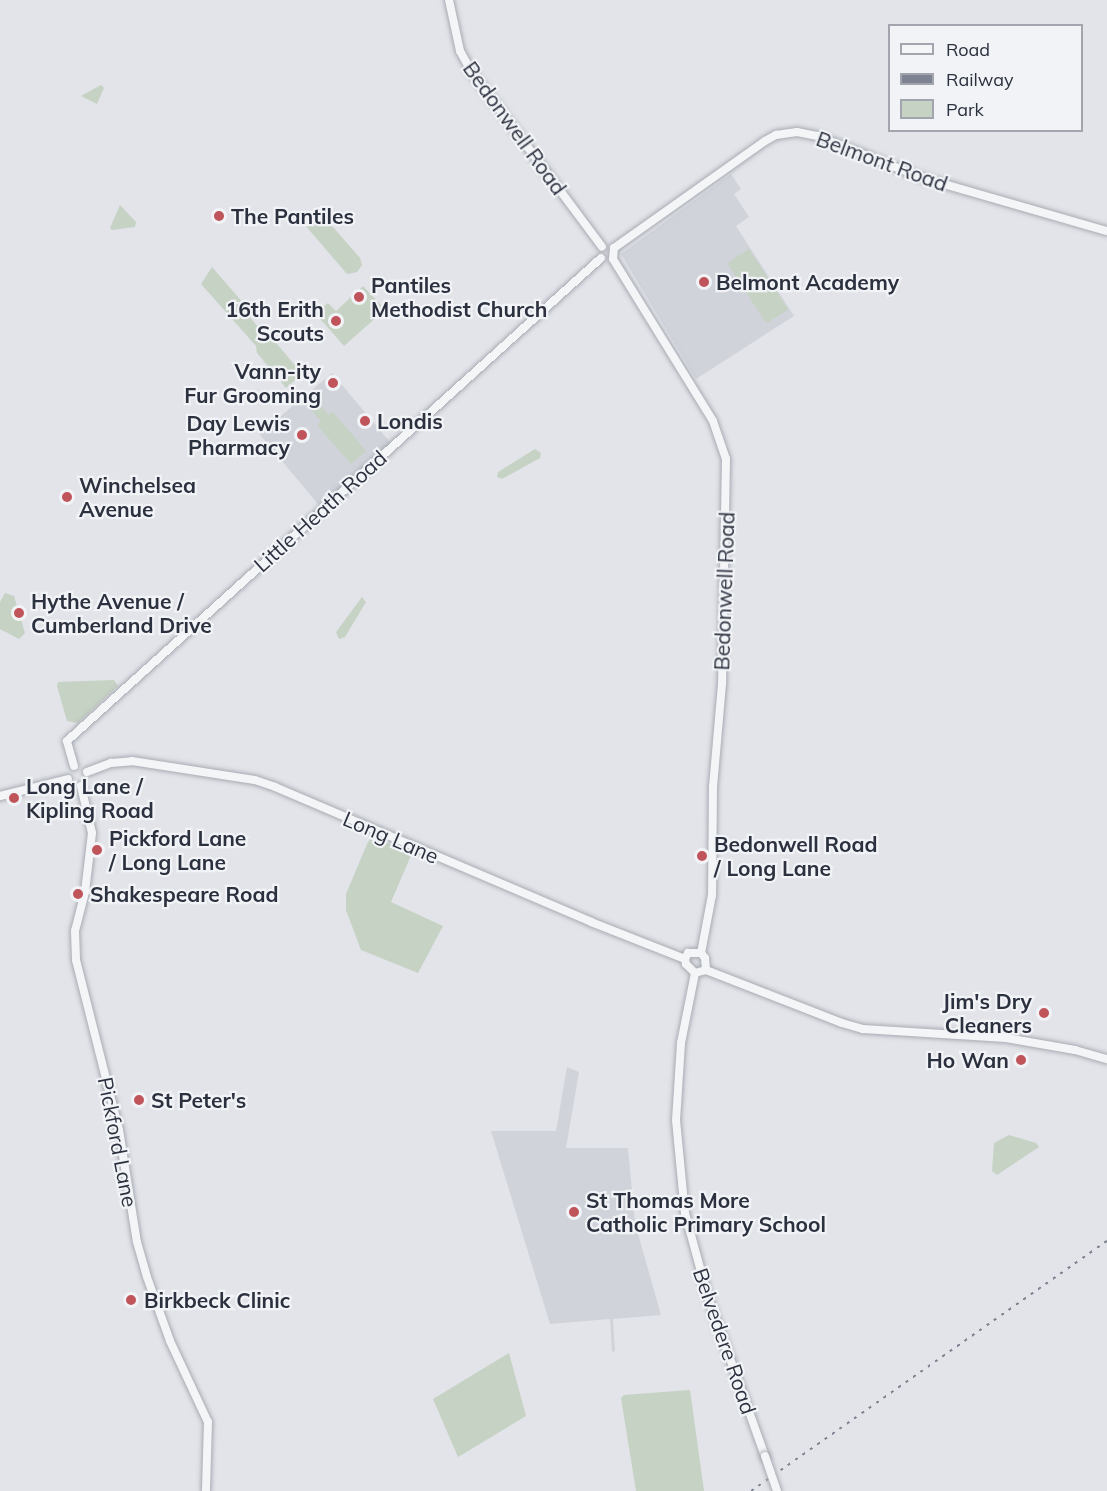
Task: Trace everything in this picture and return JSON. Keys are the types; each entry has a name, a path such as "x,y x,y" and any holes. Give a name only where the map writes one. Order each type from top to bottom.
{"street":[{"name":"Bedonwell Road","path":"449,0 460,51 471,71 602,247"},
{"name":"Belmont Road","path":"614,248 765,141 776,135 796,132 817,136 923,178 1107,231"},
{"path":"608,244 614,248 613,259 606,261 601,258 599,252 602,247 608,244"},
{"name":"Little Heath Road","path":"74,766 68,741 601,258"},
{"name":"Bedonwell Road","path":"613,259 713,421 726,459 722,684 712,786 712,895 701,953"},
{"name":"Long Lane","path":"87,772 111,763 132,761 265,784 548,904 685,959"},
{"path":"74,766 82,767 87,772 87,780 81,786 73,785 68,780 68,772 74,766"},
{"path":"0,796 68,780"},
{"name":"Pickford Lane","path":"81,786 92,833 85,892 75,931 76,960 119,1130 135,1232 147,1277 170,1341 208,1422 206,1491"},
{"path":"706,969 705,958 701,953 688,953 686,963 695,973 706,969 833,1020 863,1029 888,1032 942,1032 1006,1038 1065,1048 1107,1059"},
{"name":"Belvedere Road","path":"695,973 681,1043 676,1120 685,1213 705,1288 777,1491"}],"shaded area":[{"name":"Belmont Academy","path":"731,174 741,189 734,194 749,217 736,226 794,316 696,379 621,254"},
{"path":"332,373 392,444 319,505 259,434"},
{"name":"St Thomas More Catholic Primary School","path":"567,1067 579,1072 566,1148 628,1148 635,1223 661,1315 613,1319 615,1351 612,1352 610,1319 550,1324 491,1131 556,1131"}],"green space":[{"path":"101,85 104,88 97,104 81,96"},
{"path":"120,205 136,222 135,227 112,230 110,228"},
{"path":"312,211 320,212 360,258 362,265 357,272 347,274 304,224 305,217"},
{"path":"749,249 788,309 766,324 727,263"},
{"path":"212,267 244,304 245,310 266,338 273,339 302,374 286,388 257,353 256,346 201,284"},
{"path":"363,286 381,305 380,314 344,346 315,313 328,303 336,311"},
{"path":"315,400 329,415 333,412 366,451 351,464 317,425 321,421 308,406"},
{"path":"535,449 541,453 540,458 502,479 497,477 498,472"},
{"path":"5,593 14,596 25,633 19,639 0,629 0,602"},
{"path":"362,597 366,602 345,637 339,639 336,632"},
{"path":"114,680 118,686 78,723 67,721 57,686 58,682"},
{"path":"375,838 412,853 391,902 443,926 418,973 361,950 346,910 346,894 367,844 370,839"},
{"path":"1009,1135 1036,1143 1039,1147 997,1175 992,1171 994,1143"},
{"path":"509,1353 526,1416 458,1457 433,1399"},
{"path":"690,1390 704,1491 636,1491 621,1398 624,1395"}],"railway":[{"path":"751,1491 1107,1241"}],"place":[{"name":"The Pantiles","path":"219,216"},
{"name":"Belmont Academy","path":"704,282"},
{"name":"Pantiles Methodist Church","path":"359,297"},
{"name":"16th Erith Scouts","path":"336,321"},
{"name":"Vann-ity Fur Grooming","path":"333,383"},
{"name":"Londis","path":"365,421"},
{"name":"Day Lewis Pharmacy","path":"302,435"},
{"name":"Winchelsea Avenue","path":"67,497"},
{"name":"Hythe Avenue / Cumberland Drive","path":"19,613"},
{"name":"Long Lane / Kipling Road","path":"14,798"},
{"name":"Pickford Lane / Long Lane","path":"97,850"},
{"name":"Bedonwell Road / Long Lane","path":"702,856"},
{"name":"Shakespeare Road","path":"78,894"},
{"name":"Jim's Dry Cleaners","path":"1044,1013"},
{"name":"Ho Wan","path":"1021,1060"},
{"name":"St Peter's","path":"139,1100"},
{"name":"St Thomas More Catholic Primary School","path":"574,1212"},
{"name":"Birkbeck Clinic","path":"131,1300"}]}
